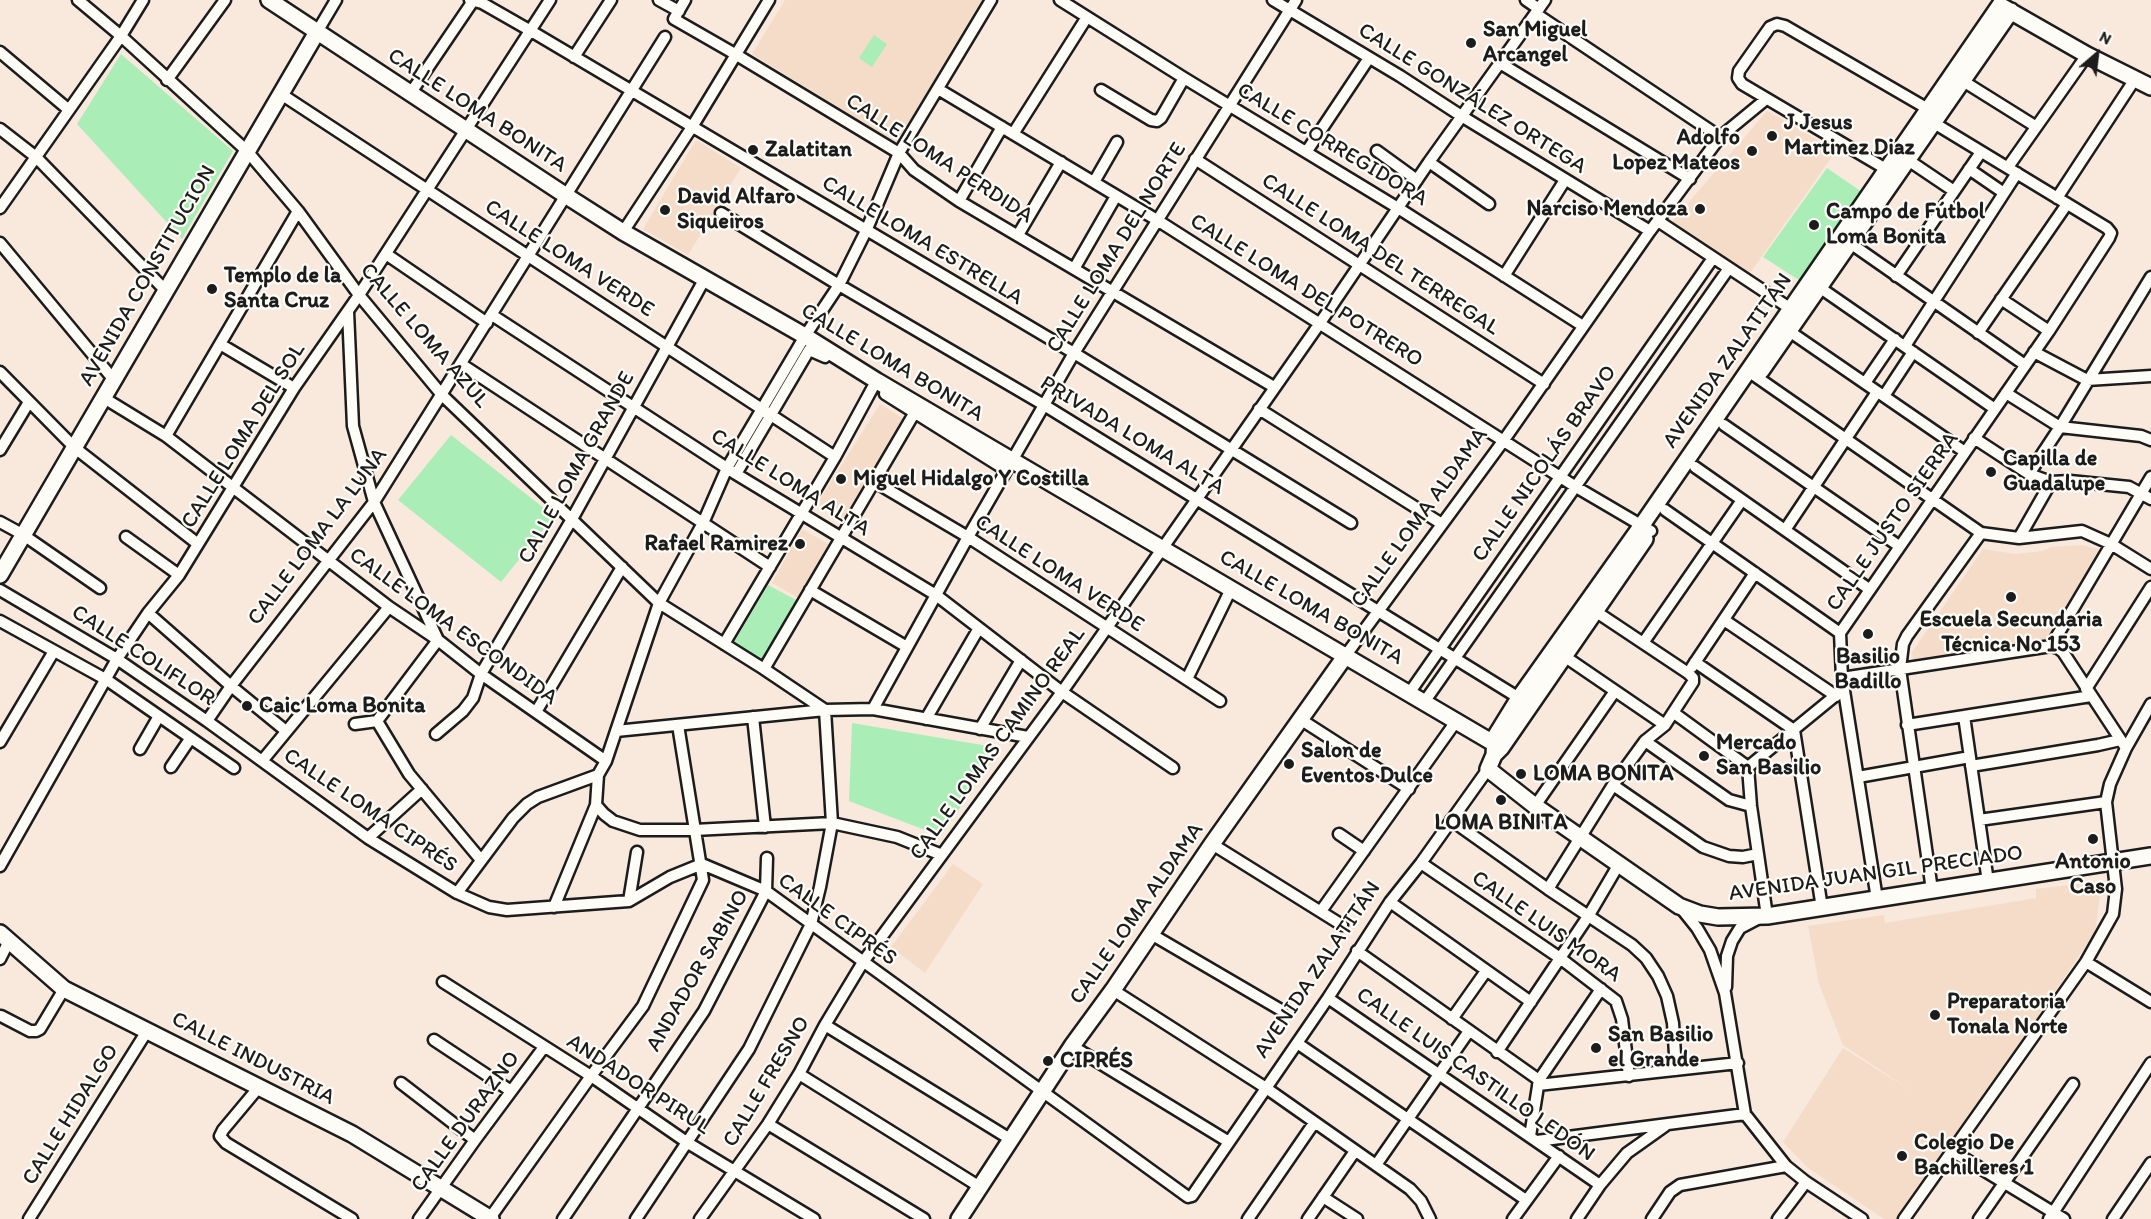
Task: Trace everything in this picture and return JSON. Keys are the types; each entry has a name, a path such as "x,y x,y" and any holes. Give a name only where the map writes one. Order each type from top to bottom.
{"street":[{"name":"CALLE LOMA AZUL","path":"78,0 121,36 247,151 298,211 359,295 442,395 659,603 825,710"},
{"path":"0,208 121,36 143,0"},
{"path":"167,80 225,0"},
{"name":"CALLE LOMA BONITA","path":"269,0 623,232 804,336 1009,465 1163,548 1457,720 1494,754"},
{"name":"AVENIDA CONSTITUCION","path":"0,574 336,0"},
{"name":"CALLE LOMA DEL SOL","path":"0,866 117,659 148,613 179,575 294,388 359,295 550,0"},
{"path":"574,57 611,0"},
{"name":"CALLE LOMA PERDIDA","path":"658,0 676,15 735,54 899,153 914,170 959,201 1274,387"},
{"path":"676,15 685,0"},
{"path":"623,232 692,127 769,0"},
{"path":"702,864 670,877 629,902 554,907 596,805 598,775 606,761 659,603 732,471 761,410 804,336 839,285 866,231 899,153 991,0"},
{"name":"CALLE CORREGIDORA","path":"1060,0 1184,78 1307,151 1583,326"},
{"name":"CALLE GONZÁLEZ ORTEGA","path":"1273,0 1293,5 1370,58 1463,117 1650,231"},
{"path":"1526,0 1720,137"},
{"path":"410,94 471,1"},
{"name":"CALLE LOMA ESTRELLA","path":"471,1 482,3 531,31 1074,353 1351,523"},
{"name":"CALLE LOMA DEL NORTE","path":"873,709 968,537 1074,353 1293,5"},
{"path":"2000,5 2087,55 2151,87"},
{"name":"AVENIDA ZALATITÁN","path":"1494,754 1499,728 1519,698 1646,528 1753,374 1789,331 1850,243 1892,172 1908,160 1931,116 1963,81 2000,5"},
{"name":"AVENIDA ZALATITÁN","path":"1188,1197 1192,1196 1328,998 1390,902 1421,863 1494,754 1595,611 1646,528 1665,510 1724,425 1791,309 1931,116 2000,5"},
{"name":"CALLE LOMAS CAMINO REAL","path":"863,962 1062,692 1320,323 1429,162 1540,8"},
{"path":"1013,134 1088,17"},
{"path":"1892,172 1765,100 1742,84 1738,78 1739,70 1770,27 1777,24 1785,26 1931,116 1981,152 2067,204 1978,333"},
{"name":"CALLE LOMA LA LUNA","path":"207,721 231,686 374,502 664,37"},
{"path":"0,52 69,110"},
{"path":"1785,530 1846,438 1881,394 1909,349 1933,302 2004,193 2035,126 2087,55"},
{"path":"1307,151 1370,58"},
{"path":"1500,63 1690,179"},
{"path":"1101,90 1157,121 1184,78"},
{"path":"2057,198 2135,79"},
{"path":"1963,81 2035,126"},
{"name":"CALLE LOMA DEL POTRERO","path":"938,89 1157,220 1560,477 1646,528"},
{"name":"CALLE LOMA VERDE","path":"281,94 835,457"},
{"name":"CALLE LOMA ALDAMA","path":"959,1219 1072,1046 1212,844 1346,655 1504,440 1650,231 1720,137 1765,100"},
{"path":"959,201 1002,127"},
{"path":"0,129 36,157 166,291"},
{"path":"1094,182 1117,142"},
{"path":"1377,151 1417,180"},
{"path":"1896,276 1981,152"},
{"name":"CALLE LOMA DEL TERREGAL","path":"1195,159 1544,384"},
{"path":"1908,160 1954,191"},
{"path":"1018,235 1061,162"},
{"path":"1429,162 1489,204"},
{"path":"1969,169 2004,193"},
{"path":"1504,276 1565,180"},
{"path":"1074,269 1116,196"},
{"name":"CALLE JUSTO SIERRA","path":"1877,899 1858,777 1840,688 1840,633 2049,331 2109,238 2111,233 2108,228 2067,204"},
{"path":"166,436 298,211"},
{"name":"PRIVADA LOMA ALTA","path":"721,213 1044,405 1519,698"},
{"path":"1659,221 1791,309"},
{"path":"0,243 114,380"},
{"path":"1850,243 2025,365"},
{"name":"CALLE LOMA ALTA","path":"386,254 936,596 1062,692"},
{"name":"CALLE NICOLÁS BRAVO","path":"1410,693 1713,258"},
{"name":"CALLE NICOLÁS BRAVO","path":"1425,701 1729,268"},
{"path":"2029,474 2151,277"},
{"name":"CALLE LOMA GRANDE","path":"436,734 473,698 481,674 572,519 704,280"},
{"path":"1819,287 1995,409"},
{"path":"2001,299 2049,331"},
{"path":"348,311 353,426 374,502 438,640 376,721 355,724"},
{"path":"1789,331 1965,452"},
{"path":"1865,383 1895,339"},
{"path":"220,344 294,388"},
{"path":"732,471 771,416 809,350 817,352 915,412 1009,465"},
{"path":"2034,352 2087,380 2151,376"},
{"path":"461,364 770,567"},
{"path":"0,372 75,448 198,544"},
{"path":"1753,374 1981,533 2019,538 2082,531 2111,544 2151,569"},
{"path":"724,644 835,457 873,387"},
{"path":"2006,393 2060,427 2141,436 2151,440"},
{"name":"CALLE LOMA ESCONDIDA","path":"104,398 166,436 389,607 606,761"},
{"path":"0,450 30,402"},
{"path":"1259,409 1442,524"},
{"path":"764,669 915,412"},
{"path":"1724,425 1899,546"},
{"path":"1974,438 2029,474 2051,482 2070,481 2129,487 2146,496"},
{"path":"1695,467 1869,589"},
{"path":"2055,647 2111,544 2146,496 2151,477"},
{"name":"CALLE LOMA VERDE","path":"875,482 968,537 1220,701"},
{"path":"2019,538 2051,482"},
{"path":"1643,643 1742,500"},
{"path":"1665,510 1840,633"},
{"path":"0,522 22,534 100,588"},
{"path":"1932,890 1900,669 1903,644 1981,533"},
{"path":"126,537 179,575"},
{"path":"536,712 622,567"},
{"path":"1690,675 1695,662 1755,573"},
{"path":"1907,724 2088,693 2151,587"},
{"path":"1187,680 1232,589"},
{"name":"CALLE COLIFLOR","path":"0,590 117,659 262,761"},
{"path":"810,590 907,647"},
{"path":"262,761 389,607"},
{"path":"1548,889 1613,785 1645,741 1665,725 1693,682 1690,675 1595,611"},
{"path":"148,613 286,731"},
{"path":"1724,620 1840,688"},
{"path":"0,621 107,680 234,768"},
{"path":"926,719 979,628"},
{"path":"1748,767 1794,730 1840,688 1900,669 2055,647"},
{"path":"2055,647 2123,744"},
{"path":"0,742 54,651"},
{"path":"1564,656 1665,725"},
{"path":"980,729 1021,660"},
{"path":"1695,662 1794,730 1822,908"},
{"path":"1536,806 1615,691"},
{"path":"1062,692 1173,768"},
{"path":"1904,1219 2085,962 2113,914 2116,889 2106,802 2123,744 2151,704"},
{"path":"616,730 825,710 873,709 1028,737"},
{"path":"636,1219 749,1049 811,924 832,823 825,710"},
{"path":"1674,713 1748,767 1765,916 1740,928 1732,941 1727,956 1725,993"},
{"path":"140,749 159,716"},
{"path":"1964,716 1988,882"},
{"path":"753,717 765,827"},
{"path":"1300,719 1409,789"},
{"path":"1321,911 1457,720"},
{"path":"376,721 409,774 481,860"},
{"path":"490,1219 643,1006 703,880 678,724"},
{"path":"171,767 190,739"},
{"path":"1645,741 1729,800 1751,806"},
{"path":"1858,777 1914,768 2123,744"},
{"name":"AVENIDA JUAN GIL PRECIADO","path":"1494,754 1536,806 1679,906 1700,914 1718,917 1765,916 1822,908 2151,856"},
{"name":"CALLE LOMA CIPRÉS","path":"262,761 368,838 457,893 489,907 507,910 554,907"},
{"path":"457,893 513,818 527,804 538,797 598,775"},
{"path":"1613,785 1702,847 1729,856 1758,854"},
{"path":"368,838 422,789"},
{"path":"1979,820 2106,802"},
{"path":"596,805 613,821 640,830 694,830 832,823 897,837 942,855"},
{"path":"1451,820 1632,945 1646,958 1658,976 1666,996 1673,1023 1676,1070"},
{"path":"1339,834 1364,851"},
{"path":"1212,844 1342,925"},
{"path":"629,902 637,852"},
{"path":"766,891 767,858"},
{"name":"CALLE LUIS MORA","path":"1421,863 1560,958 1616,1001 1622,1019 1629,1076"},
{"name":"CALLE CIPRÉS","path":"702,864 766,891 1188,1197"},
{"path":"1497,1052 1589,915 1619,864"},
{"name":"ANDADOR SABINO","path":"563,1219 704,1011 766,891"},
{"path":"1390,902 1531,1002"},
{"path":"1679,906 1697,927 1710,950 1725,993 1745,1114 1786,1166 1855,1217"},
{"path":"1151,934 1281,1010"},
{"path":"0,959 4,937"},
{"name":"CALLE INDUSTRIA","path":"4,937 64,989 352,1134 490,1219"},
{"path":"1357,951 1538,1082 1629,1076 1738,1063"},
{"name":"CALLE FRESNO","path":"703,1218 768,1124 863,962"},
{"path":"2085,962 2149,997"},
{"path":"1452,1019 1486,971"},
{"name":"ANDADOR PIRUL","path":"443,982 591,1076 688,1143 814,1219"},
{"path":"1601,988 1538,1082 1533,1138 1745,1114"},
{"path":"1,1016 30,1031 36,1031 40,1029 64,989"},
{"path":"1113,990 1266,1088 1410,1189 1421,1202 1430,1219"},
{"name":"CALLE LUIS CASTILLO LEDÓN","path":"1328,998 1600,1185"},
{"path":"825,1025 1010,1139"},
{"name":"CALLE HIDALGO","path":"29,1219 147,1031"},
{"path":"1376,1165 1469,1031"},
{"path":"434,1040 511,1091"},
{"path":"1297,1043 1526,1200"},
{"path":"1072,1046 1229,1142"},
{"name":"CALLE DURAZNO","path":"419,1219 544,1047"},
{"path":"2051,1216 2151,1063"},
{"path":"799,1074 980,1187"},
{"path":"401,1083 475,1140"},
{"path":"1979,1219 2073,1084"},
{"path":"259,1087 222,1130 220,1136 226,1143 352,1219"},
{"path":"1248,1219 1314,1123"},
{"path":"768,1124 924,1219"},
{"path":"1577,1219 1600,1185 1627,1153 1668,1124"},
{"path":"1308,1219 1355,1151"},
{"path":"1952,1152 2005,1183 2051,1216 2064,1219"},
{"path":"1513,1219 1559,1156"},
{"path":"2113,1219 2151,1164"},
{"path":"1652,1219 1670,1192 1680,1185 1786,1166"},
{"path":"1778,1219 1806,1182"},
{"path":"1323,1197 1357,1219"}],"shaded area":[{"path":"785,0 984,0 896,143 752,54"},
{"path":"1767,111 1836,151 1748,276 1670,224"},
{"path":"696,140 741,168 688,255 643,229"},
{"path":"880,404 907,421 847,523 817,504"},
{"path":"802,529 832,546 802,600 772,583"},
{"name":"Escuela Secundaria Técnica No 153","path":"2081,545 2099,549 2047,640 1913,660 1912,652 1983,549 2016,554 2042,551 2052,547"},
{"path":"953,864 983,884 925,973 891,947"},
{"name":"Preparatoria Tonala Norte","path":"2102,881 2095,932 1902,1219 1884,1219 1808,1168 1783,1142 1843,1048 1915,1093 1843,1045 1819,984 1808,926 1884,915 1885,923 2036,898 2036,889"}],"green space":[{"path":"874,35 887,44 872,67 859,58"},
{"path":"121,54 233,151 182,239 77,124"},
{"name":"Campo de Fútbol Loma Bonita","path":"1827,168 1865,194 1802,282 1763,257"},
{"path":"451,435 554,516 501,582 398,500"},
{"path":"768,585 800,602 765,663 733,644"},
{"path":"852,723 1000,748 941,836 849,801"}],"place":[{"name":"San Miguel Arcangel","path":"1471,43"},
{"name":"J Jesus Martinez Diaz","path":"1772,136"},
{"name":"Zalatitan","path":"753,150"},
{"name":"Adolfo Lopez Mateos","path":"1752,151"},
{"name":"Narciso Mendoza","path":"1700,209"},
{"name":"David Alfaro Siqueiros","path":"665,210"},
{"name":"Campo de Fútbol Loma Bonita","path":"1814,225"},
{"name":"Templo de la Santa Cruz","path":"212,289"},
{"name":"Capilla de Guadalupe","path":"1991,472"},
{"name":"Miguel Hidalgo Y Costilla","path":"841,479"},
{"name":"Rafael Ramirez","path":"800,544"},
{"name":"Escuela Secundaria Técnica No 153","path":"2011,597"},
{"name":"Basilio Badillo","path":"1868,634"},
{"name":"Caic Loma Bonita","path":"247,706"},
{"name":"Mercado San Basilio","path":"1704,756"},
{"name":"Salon de Eventos Dulce","path":"1289,764"},
{"name":"LOMA BONITA","path":"1521,774"},
{"name":"LOMA BINITA","path":"1501,800"},
{"name":"Antonio Caso","path":"2093,839"},
{"name":"Preparatoria Tonala Norte","path":"1935,1015"},
{"name":"San Basilio el Grande","path":"1596,1048"},
{"name":"CIPRÉS","path":"1048,1061"},
{"name":"Colegio De Bachilleres 1","path":"1902,1156"}]}
